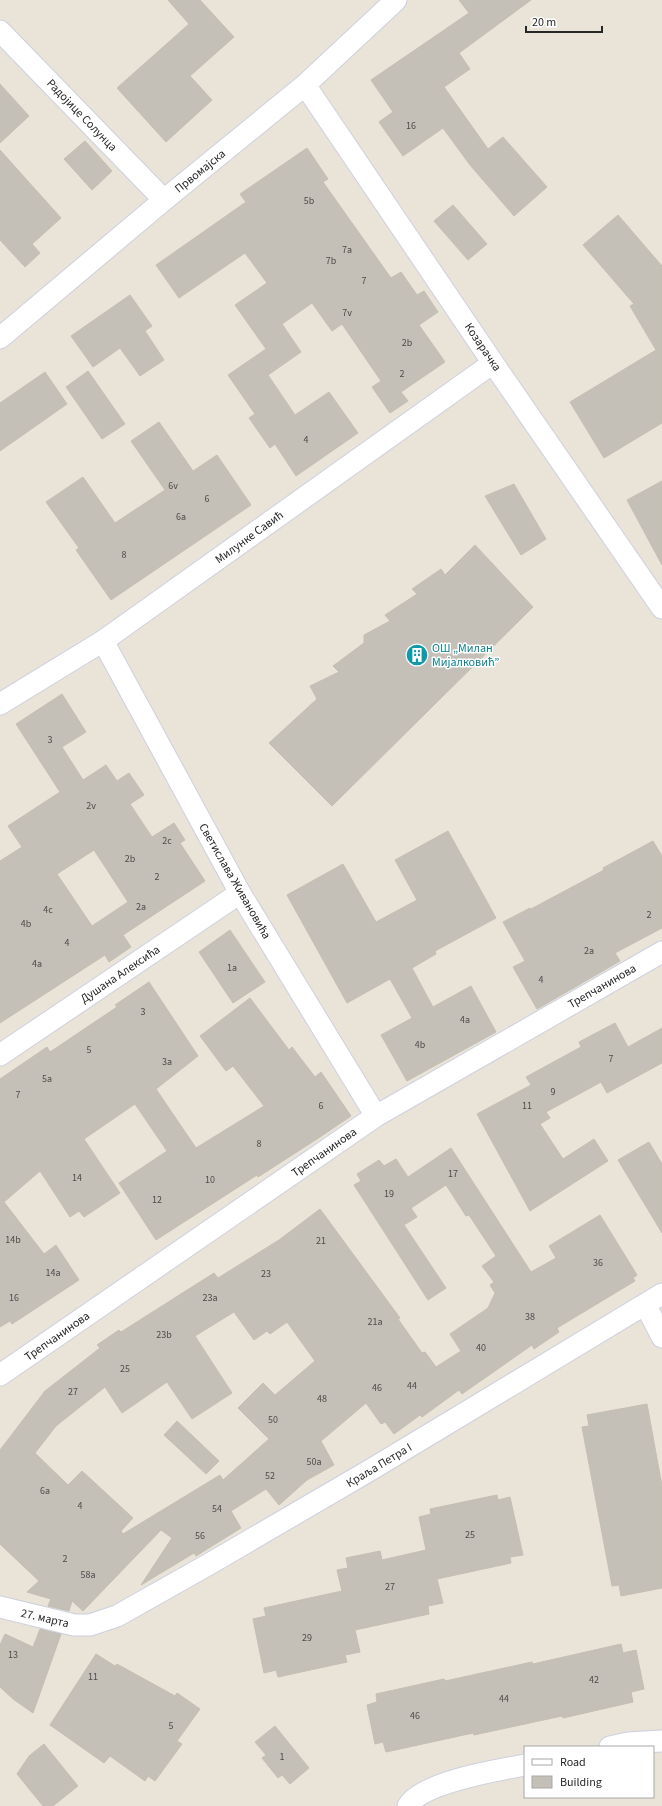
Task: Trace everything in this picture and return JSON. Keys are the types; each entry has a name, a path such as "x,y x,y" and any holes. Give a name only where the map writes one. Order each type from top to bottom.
{"street":[{"name":"Првомајска","path":"0,338 164,200 305,85 396,0"},
{"name":"Радојице Солунца","path":"0,31 164,200"},
{"name":"Козарачка","path":"305,85 493,363 662,608"},
{"name":"Милунке Савић","path":"0,704 103,641 493,363"},
{"name":"Светислава Живановића","path":"103,641 240,893 376,1116"},
{"name":"Душана Алексића","path":"0,1055 240,893"},
{"name":"Трепчанинова","path":"0,1375 376,1116 662,952"},
{"path":"654,1299 662,1337"},
{"name":"Краља Петра I","path":"90,1624 117,1616 212,1564 654,1299"},
{"name":"27. марта","path":"0,1607 57,1622 74,1625 90,1624"},
{"path":"614,1746 628,1743 662,1741"},
{"path":"408,1806 412,1799 426,1791 464,1777 524,1765"}],"building":[{"path":"168,0 200,0 234,37 190,76 212,100 166,142 117,88 189,24"},
{"path":"459,0 531,0 459,53 470,69 444,87 488,149 503,137 547,187 514,216 470,165 443,128 403,156 379,122 393,112 371,80 469,13"},
{"path":"0,84 29,116 0,143"},
{"path":"85,141 112,171 92,190 64,159"},
{"path":"307,148 328,179 323,182 391,278 401,272 417,295 424,291 438,312 419,325 445,362 401,392 408,401 390,413 372,387 381,381 342,324 332,331 312,303 282,324 301,352 268,375 295,415 329,392 358,433 296,476 275,444 270,448 249,418 255,414 228,375 266,349 235,305 267,283 245,253 179,298 156,265 246,202 240,194"},
{"path":"0,150 61,218 32,244 40,253 25,267 0,240"},
{"path":"453,205 487,244 468,260 434,221"},
{"path":"618,215 662,266 662,423 604,458 570,402 656,350 630,306 634,304 583,245"},
{"path":"130,295 152,326 145,331 164,360 140,376 120,348 93,367 71,336"},
{"path":"88,371 125,424 102,439 66,387"},
{"path":"45,372 67,404 0,451 0,403"},
{"path":"159,422 193,471 217,455 251,505 111,600 76,550 79,548 46,502 83,477 115,523 165,490 131,441"},
{"path":"662,481 662,565 627,500"},
{"path":"514,484 546,539 521,555 485,496"},
{"name":"ОШ „Милан Мијалковић”","path":"475,545 533,607 332,806 269,743 317,699 310,686 339,672 333,666 364,643 364,635 390,621 385,615 417,594 412,589 441,569 445,575"},
{"path":"62,694 86,732 62,747 83,780 106,765 117,781 129,773 144,795 130,804 152,837 174,823 185,840 180,843 205,881 123,935 131,947 109,962 105,955 0,1023 0,861 22,847 8,826 60,792 16,724","holes":["94,850 128,902 92,926 57,874"]},
{"path":"448,831 496,918 435,951 436,954 412,968 433,1007 471,986 496,1032 407,1081 381,1035 412,1018 390,979 347,1003 287,895 343,864 376,922 417,900 395,860"},
{"path":"653,841 662,856 662,928 615,953 620,961 537,1009 513,967 525,961 503,922 530,908 531,909 604,870 603,868"},
{"path":"230,930 265,982 233,1003 199,952"},
{"path":"149,982 198,1056 156,1089 196,1148 264,1106 233,1066 226,1071 200,1036 250,998 289,1050 292,1047 315,1077 321,1072 351,1116 258,1177 257,1175 156,1240 119,1183 167,1151 135,1104 84,1139 120,1193 84,1217 79,1211 70,1217 40,1171 4,1202 44,1254 56,1245 79,1280 12,1324 10,1321 0,1327 0,1079 47,1047 50,1052 117,1007 115,1005"},
{"path":"615,1023 628,1047 662,1028 662,1063 607,1093 601,1082 546,1112 550,1118 540,1124 563,1159 594,1139 608,1161 530,1211 477,1114 531,1085 526,1077 581,1047 579,1042"},
{"path":"649,1142 662,1164 662,1233 618,1160"},
{"path":"451,1148 531,1272 556,1258 549,1246 600,1215 637,1275 633,1278 635,1281 557,1328 559,1332 534,1349 532,1345 462,1394 459,1390 422,1417 420,1415 394,1434 385,1422 381,1424 366,1403 321,1441 334,1465 307,1480 279,1505 266,1489 231,1511 241,1528 196,1556 194,1553 141,1585 172,1538 161,1530 83,1611 72,1601 69,1611 48,1606 51,1599 27,1592 39,1581 0,1544 0,1450 45,1391 100,1348 97,1345 119,1330 121,1332 214,1273 218,1278 279,1240 320,1209 400,1318 398,1319 422,1353 425,1352 436,1367 461,1351 450,1334 488,1308 495,1293 490,1285 494,1282 482,1266 496,1256 469,1215 466,1216 446,1185 411,1208 417,1217 404,1225 446,1288 428,1300 354,1185 361,1181 357,1174 379,1160 384,1166 396,1159 408,1177","holes":["234,1312 254,1340 267,1331 270,1334 287,1322 315,1361 275,1395 263,1383 238,1408 269,1439 223,1480 220,1475 123,1534 121,1531 133,1518 82,1471 68,1485 35,1453 56,1426 105,1387 122,1413 167,1382 192,1419 232,1393 195,1336"]},
{"path":"647,1404 662,1486 662,1588 621,1596 619,1585 612,1586 582,1427 589,1426 587,1415"},
{"path":"177,1421 219,1461 206,1474 164,1435"},
{"path":"497,1495 498,1500 510,1497 523,1555 510,1557 511,1563 437,1579 443,1603 428,1606 429,1614 355,1630 360,1652 345,1655 347,1662 278,1677 276,1670 264,1673 253,1619 266,1616 264,1608 342,1591 337,1570 348,1568 346,1558 380,1551 382,1560 426,1550 419,1517 431,1514 430,1509"},
{"path":"40,1629 61,1634 33,1713 13,1699 0,1687 0,1645 5,1634 33,1647"},
{"path":"621,1644 623,1653 636,1650 644,1689 631,1692 633,1702 563,1718 562,1716 474,1735 473,1733 386,1752 383,1742 375,1744 367,1705 377,1702 376,1694 532,1662 533,1664"},
{"path":"96,1654 115,1666 117,1664 175,1696 177,1693 200,1709 177,1741 182,1744 155,1781 148,1776 145,1781 110,1756 104,1763 50,1725"},
{"path":"275,1726 309,1768 290,1784 282,1775 278,1778 262,1758 266,1755 255,1742"},
{"path":"44,1744 78,1786 53,1806 43,1806 17,1774 29,1756"}],"place":[{"name":"ОШ „Милан Мијалковић”","path":"417,655"}]}
